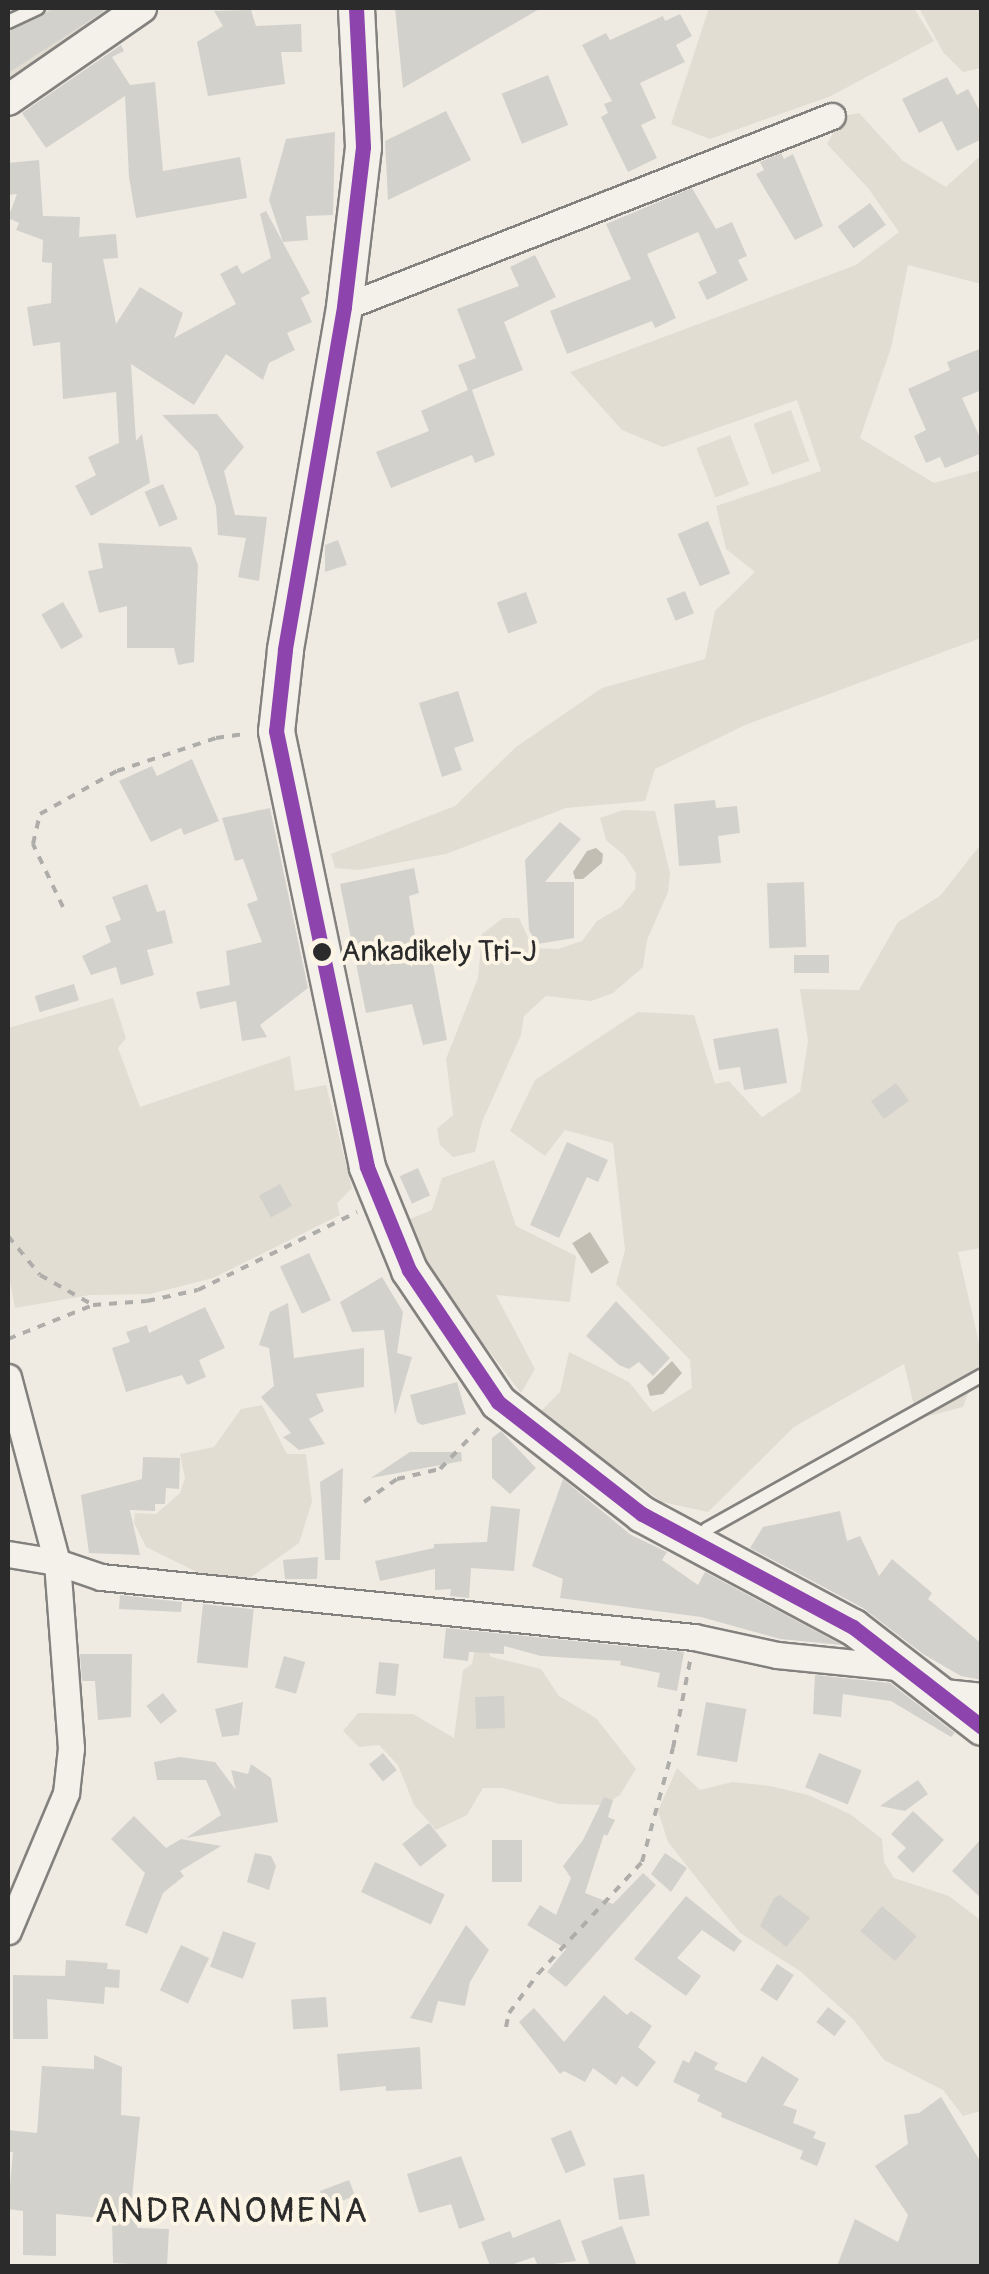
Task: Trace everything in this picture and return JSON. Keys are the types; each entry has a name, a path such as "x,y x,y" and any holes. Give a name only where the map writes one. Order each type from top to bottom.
{"main road":[{"path":"356,8 363,147 344,307 285,650 276,731 367,1167 409,1270 498,1402 642,1514 853,1627 982,1727"}],"street":[{"path":"8,100 141,8"},
{"path":"344,307 832,116"},
{"path":"8,1378 57,1562 70,1748 66,1793 8,1931"},
{"path":"8,1554 57,1562 101,1578 694,1637 777,1655 906,1668"},
{"path":"944,1695 982,1699"}],"lane":[{"path":"8,22 38,8"},
{"path":"697,1544 707,1529 982,1375"}],"path":[{"path":"63,907 33,844 40,814 117,771 178,748 216,738 276,731"},
{"path":"8,1340 93,1305 147,1301 198,1290 380,1200"},
{"path":"8,1236 40,1275 93,1305"},
{"path":"364,1502 397,1479 440,1468 498,1402"},
{"path":"506,2028 509,2013 538,1974 642,1862 673,1748 694,1637"}],"shaded area":[{"path":"8,8 135,8 8,83"},
{"path":"709,8 914,8 934,41 831,96 710,139 671,124"},
{"path":"919,8 981,8 981,68 963,72 943,52"},
{"path":"859,113 903,161 946,187 981,155 981,284 908,265 891,348 860,438 934,483 981,470 981,638 745,725 655,769 645,801 566,808 446,854 359,870 335,868 331,854 455,806 516,747 602,688 705,659 715,611 755,572 726,549 716,506 821,471 797,400 663,447 622,430 570,372 856,265 899,232 868,188 827,144 843,116"},
{"path":"791,410 809,461 772,474 753,424"},
{"path":"730,435 749,484 715,497 696,448"},
{"path":"623,810 655,811 670,873 668,892 647,940 643,967 613,993 591,1001 546,996 524,1016 521,1035 482,1122 475,1152 453,1157 440,1145 437,1129 453,1115 446,1059 478,978 482,934 503,918 519,918 533,948 558,949 582,941 597,921 621,907 635,889 636,873 624,855 606,840 600,818"},
{"path":"981,844 981,1248 958,1252 982,1356 963,1407 917,1419 904,1364 794,1427 708,1512 662,1502 539,1413 560,1392 569,1352 629,1382 653,1412 692,1388 690,1360 616,1284 625,1250 613,1143 565,1130 545,1156 510,1131 535,1080 638,1012 694,1015 715,1084 729,1081 762,1117 800,1092 808,1041 800,989 859,990 898,922 940,896"},
{"path":"596,848 603,854 602,863 583,879 575,879 573,872 587,851"},
{"path":"113,998 126,1038 118,1048 140,1107 290,1056 295,1091 326,1085 352,1188 337,1203 340,1215 213,1278 150,1294 90,1295 15,1308 8,1271 8,1028"},
{"path":"494,1160 516,1226 576,1256 570,1302 496,1295 535,1369 521,1393 434,1279 400,1223 432,1210 442,1178"},
{"path":"590,1232 609,1263 591,1274 572,1243"},
{"path":"672,1361 682,1373 663,1394 650,1396 647,1385"},
{"path":"262,1405 287,1454 306,1454 312,1502 299,1543 240,1585 215,1581 146,1547 134,1523 135,1513 156,1514 180,1493 185,1478 180,1454 214,1447 241,1409"},
{"path":"478,1635 491,1657 541,1669 559,1696 596,1718 636,1769 620,1795 603,1805 559,1804 503,1788 483,1788 467,1815 436,1830 414,1805 398,1765 379,1745 359,1747 343,1731 358,1713 413,1714 454,1738 463,1670 472,1664"},
{"path":"677,1768 700,1790 732,1782 770,1786 808,1795 850,1814 882,1839 884,1862 894,1878 949,1896 979,1919 981,2111 963,2116 943,2090 884,2060 854,2020 800,1971 740,1933 668,1842 658,1811"}],"building":[{"path":"56,8 101,8 103,12 8,73 8,32"},
{"path":"395,8 541,8 403,88"},
{"path":"251,10 256,26 301,24 302,52 281,52 285,84 208,96 197,42 223,26 214,11"},
{"path":"680,14 692,36 676,45 685,62 640,83 656,118 641,125 657,158 628,172 601,117 608,113 604,104 612,101 582,45 606,33 610,40 663,16 665,21"},
{"path":"121,45 124,51 112,57 130,85 155,82 163,171 240,157 247,198 136,218 129,177 125,96 46,148 22,113"},
{"path":"548,75 568,125 522,144 502,94"},
{"path":"947,77 957,95 968,89 982,115 982,139 957,151 942,121 919,133 902,99"},
{"path":"446,111 471,160 388,200 385,141"},
{"path":"335,132 333,215 306,216 308,240 283,242 269,200 286,139"},
{"path":"781,153 784,159 793,154 823,226 795,240 756,174 764,170 760,162"},
{"path":"39,160 43,216 80,217 79,237 116,234 118,258 103,259 116,324 140,287 183,313 174,338 236,304 220,274 237,265 242,274 271,258 260,214 266,211 310,293 301,298 312,322 287,333 295,350 269,363 263,380 226,354 194,405 131,364 136,441 142,434 150,483 91,516 75,486 96,475 88,457 119,443 116,392 63,399 60,342 33,346 27,307 51,303 52,263 42,262 43,240 16,230 19,223 8,218 17,194 8,195 8,163"},
{"path":"692,188 716,229 732,222 747,256 738,260 748,280 707,300 698,282 717,273 698,232 647,254 676,318 655,328 652,321 567,354 550,311 631,279 606,224"},
{"path":"870,203 886,225 854,248 838,227"},
{"path":"535,255 556,297 504,322 523,370 472,390 495,455 475,463 472,455 391,488 376,452 429,431 421,411 468,390 458,365 476,358 457,309 519,286 510,267"},
{"path":"982,348 982,390 962,398 982,442 982,453 945,468 940,457 926,463 914,436 926,430 908,389 950,370 947,362"},
{"path":"217,414 244,447 224,471 235,515 267,517 259,581 238,577 246,538 218,535 216,506 198,452 162,415"},
{"path":"163,484 178,519 159,527 145,492"},
{"path":"708,521 730,573 700,586 678,534"},
{"path":"338,540 347,565 325,572 325,545"},
{"path":"98,543 191,547 198,565 194,662 178,665 174,648 127,648 127,606 99,613 88,571 103,568"},
{"path":"685,591 694,613 675,621 666,598"},
{"path":"526,592 537,623 508,634 497,603"},
{"path":"63,602 83,637 61,649 41,614"},
{"path":"458,691 474,741 454,748 462,770 442,777 419,703"},
{"path":"192,759 219,821 184,835 181,828 151,842 119,781 152,766 157,776"},
{"path":"715,800 716,808 737,806 740,833 718,836 721,863 679,866 674,804"},
{"path":"270,808 308,988 260,1025 267,1037 242,1041 236,1001 200,1009 196,992 230,985 226,951 262,942 247,904 258,900 243,859 235,861 222,818"},
{"path":"560,822 581,839 545,882 574,882 574,938 537,944 529,930 525,860"},
{"path":"414,868 419,893 409,896 417,950 430,948 447,1040 423,1045 412,1004 366,1013 340,884"},
{"path":"804,882 806,947 769,948 767,883"},
{"path":"147,884 157,912 165,910 173,943 147,950 154,975 121,985 116,967 91,975 82,956 111,942 105,926 121,920 112,897"},
{"path":"794,955 829,955 829,973 794,973"},
{"path":"74,984 79,1000 40,1012 35,996"},
{"path":"778,1028 787,1083 744,1090 740,1067 719,1070 713,1039"},
{"path":"896,1083 909,1101 884,1119 871,1101"},
{"path":"567,1142 608,1160 598,1182 587,1177 559,1238 530,1225"},
{"path":"418,1168 430,1195 412,1204 400,1176"},
{"path":"280,1184 292,1206 271,1218 259,1196"},
{"path":"309,1253 331,1300 302,1314 280,1267"},
{"path":"382,1277 403,1312 397,1353 412,1357 395,1415 384,1330 352,1332 340,1302"},
{"path":"616,1301 670,1358 653,1376 639,1362 629,1369 619,1365 586,1336"},
{"path":"288,1303 294,1358 364,1348 364,1387 316,1394 324,1411 309,1419 325,1444 299,1450 283,1437 291,1433 261,1397 274,1386 269,1348 259,1345 270,1312"},
{"path":"205,1307 225,1348 199,1360 206,1377 187,1385 182,1375 126,1392 112,1348 130,1342 126,1332 147,1325 149,1333"},
{"path":"457,1382 466,1414 422,1425 417,1422 410,1395"},
{"path":"501,1431 536,1468 510,1494 492,1478 492,1438"},
{"path":"410,1452 461,1452 462,1461 371,1478"},
{"path":"143,1457 180,1458 179,1489 166,1488 165,1504 155,1504 155,1511 130,1510 140,1555 89,1553 81,1495 142,1479"},
{"path":"343,1468 340,1560 325,1560 320,1482"},
{"path":"563,1479 631,1535 667,1552 662,1560 698,1585 705,1572 842,1645 780,1639 701,1617 560,1598 563,1579 532,1566"},
{"path":"491,1506 520,1509 514,1571 471,1568 469,1598 450,1596 451,1589 435,1590 435,1569 380,1581 375,1561 434,1548 434,1544 487,1542"},
{"path":"840,1511 847,1541 860,1536 879,1576 892,1559 932,1593 928,1599 982,1644 982,1680 961,1676 923,1654 863,1608 750,1548 763,1527"},
{"path":"318,1557 317,1579 285,1579 283,1560"},
{"path":"120,1595 182,1602 181,1612 119,1609"},
{"path":"203,1604 254,1609 248,1668 197,1663"},
{"path":"446,1628 684,1652 677,1691 657,1687 660,1673 620,1665 621,1661 541,1656 504,1646 504,1654 469,1652 468,1661 443,1658"},
{"path":"80,1654 132,1654 131,1717 98,1720 95,1681 82,1681"},
{"path":"284,1656 305,1662 296,1694 275,1688"},
{"path":"379,1662 399,1664 396,1696 376,1694"},
{"path":"815,1675 890,1683 955,1733 951,1737 891,1701 843,1694 841,1717 813,1714"},
{"path":"163,1693 177,1711 161,1724 146,1706"},
{"path":"504,1696 505,1728 476,1729 475,1697"},
{"path":"243,1702 239,1735 222,1737 215,1709"},
{"path":"706,1702 746,1709 737,1762 697,1755"},
{"path":"383,1753 397,1770 383,1781 369,1764"},
{"path":"819,1753 862,1770 848,1805 805,1787"},
{"path":"180,1757 215,1762 236,1790 231,1770 248,1774 251,1764 271,1778 278,1822 186,1838 221,1815 206,1780 157,1780 154,1762"},
{"path":"918,1780 928,1794 905,1811 880,1806"},
{"path":"604,1797 613,1800 608,1817 615,1820 607,1836 604,1834 585,1893 613,1904 643,1873 656,1885 566,1987 547,1972 566,1949 527,1925 540,1905 556,1915 571,1878 563,1866 583,1840"},
{"path":"913,1811 944,1840 913,1873 897,1857 906,1848 891,1834"},
{"path":"134,1816 166,1848 181,1839 221,1846 180,1871 184,1876 163,1893 147,1934 125,1925 145,1873 111,1839"},
{"path":"429,1823 447,1846 420,1867 402,1844"},
{"path":"982,1838 982,1899 952,1871"},
{"path":"492,1840 522,1840 522,1882 492,1882"},
{"path":"255,1853 271,1856 276,1866 269,1890 247,1882"},
{"path":"665,1853 687,1868 671,1892 651,1874"},
{"path":"375,1862 445,1895 431,1924 361,1892"},
{"path":"780,1895 810,1918 786,1947 760,1926 774,1898"},
{"path":"686,1896 742,1941 734,1952 702,1930 677,1958 701,1976 686,1996 634,1959"},
{"path":"882,1906 917,1936 895,1961 860,1931"},
{"path":"466,1925 489,1950 470,1982 465,2006 438,2001 432,2023 410,2018"},
{"path":"223,1931 256,1943 243,1979 210,1967"},
{"path":"181,1945 209,1958 188,2003 160,1990"},
{"path":"66,1960 108,1963 107,1969 120,1970 119,1988 105,1987 104,2004 47,1999 48,2039 13,2039 13,1975 65,1976"},
{"path":"777,1964 794,1975 777,2001 760,1990"},
{"path":"604,1995 627,2015 631,2011 652,2026 638,2047 656,2062 637,2087 622,2076 616,2085 593,2068 585,2082 564,2071 560,2074 519,2022 534,2008 564,2042"},
{"path":"326,1997 328,2027 293,2029 291,1999"},
{"path":"828,2007 846,2021 834,2036 816,2022"},
{"path":"420,2047 422,2089 386,2091 386,2086 340,2091 337,2054"},
{"path":"695,2051 718,2063 714,2069 746,2083 762,2056 799,2079 783,2105 797,2110 793,2123 816,2132 813,2138 826,2143 817,2166 800,2159 803,2151 721,2117 722,2113 697,2101 700,2095 673,2082 683,2060 689,2063"},
{"path":"94,2055 122,2067 121,2115 140,2117 130,2218 137,2218 137,2228 169,2229 167,2266 113,2263 112,2219 56,2214 56,2256 23,2255 23,2211 8,2209 13,2152 8,2152 8,2130 37,2133 42,2066 94,2069"},
{"path":"941,2097 982,2164 982,2266 837,2266 855,2219 898,2242 908,2215 875,2166 908,2144 904,2115 919,2113"},
{"path":"571,2130 586,2165 566,2174 551,2139"},
{"path":"461,2156 485,2220 459,2229 451,2204 419,2213 407,2174"},
{"path":"644,2174 650,2216 619,2220 613,2178"},
{"path":"349,2180 355,2196 326,2207 320,2191"},
{"path":"560,2219 576,2261 538,2266 534,2257 508,2266 490,2266 481,2242 510,2231 513,2238"},
{"path":"622,2226 637,2266 590,2266 581,2241"}],"transit line":[{"path":"356,8 363,147 344,307 285,650 276,731 367,1167 409,1270 498,1402 642,1514 853,1627 982,1727"}],"place":[{"name":"Ankadikely Tri-J","path":"322,952"}],"district":[{"name":"ANDRANOMENA","path":"232,2211"}]}
